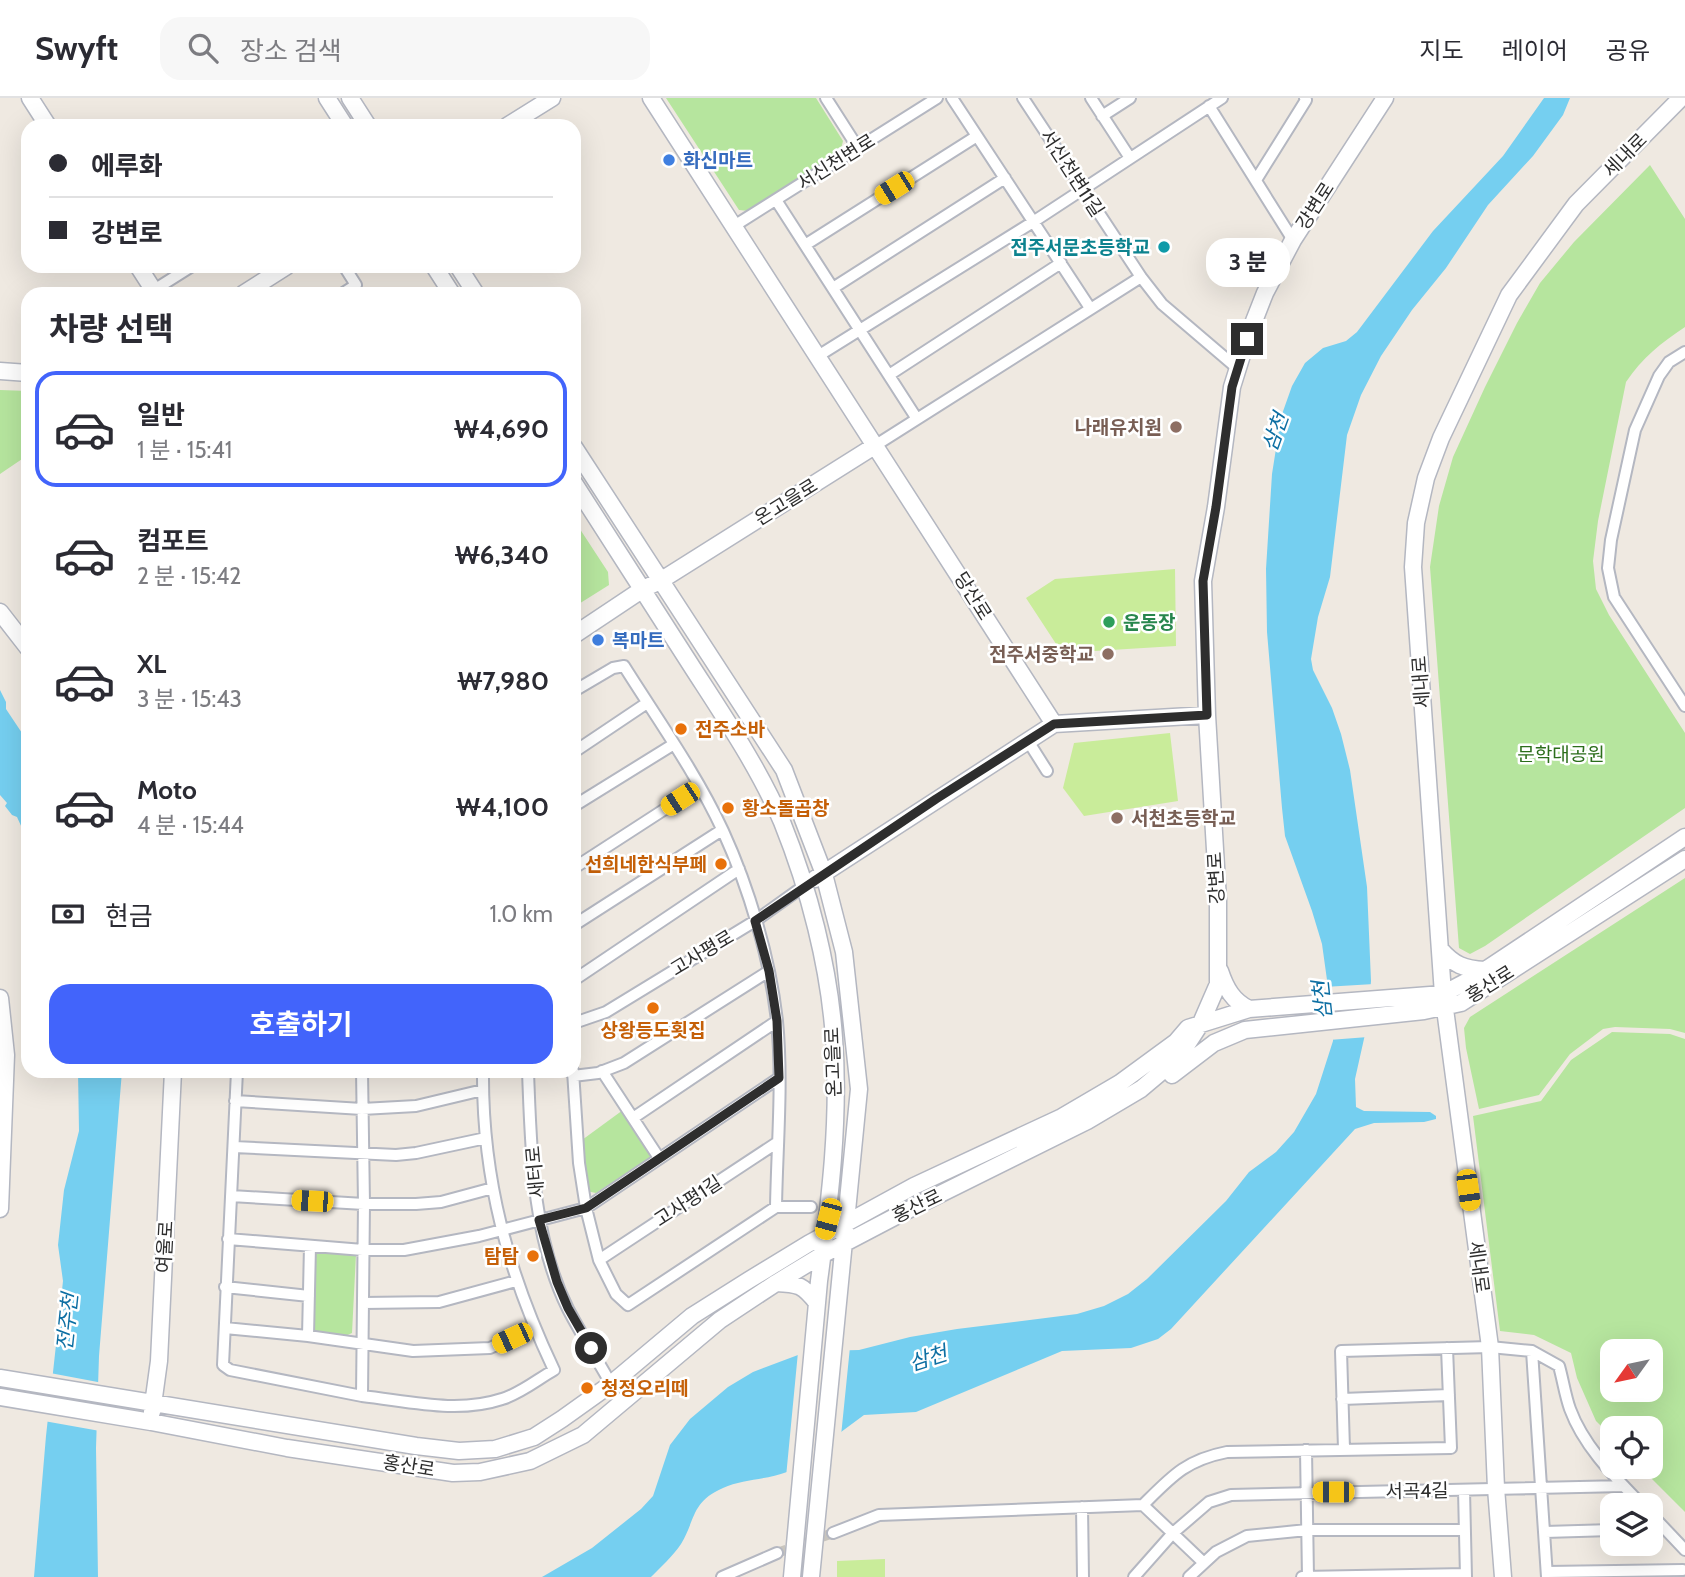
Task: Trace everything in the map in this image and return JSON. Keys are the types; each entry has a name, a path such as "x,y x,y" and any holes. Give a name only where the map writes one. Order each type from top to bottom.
{"street":[{"path":"30,98 44,119"},
{"path":"327,98 340,119"},
{"path":"350,98 364,119"},
{"path":"518,119 552,98"},
{"name":"당산로","path":"651,98 1054,724"},
{"path":"827,98 858,148"},
{"name":"서신천변로","path":"734,226 937,98"},
{"path":"952,98 1090,308"},
{"name":"서신천변11길","path":"1023,98 1140,277 1162,304 1237,368"},
{"path":"1091,98 1130,158"},
{"path":"1102,116 1130,98"},
{"path":"818,356 1033,222 1222,98"},
{"path":"1255,180 1306,100 1304,98"},
{"name":"세내로","path":"1503,1577 1490,1347 1444,1001 1413,567 1416,523 1426,478 1441,438 1509,295 1576,204 1682,98"},
{"name":"강변로","path":"1141,1089 1179,1057 1218,984 1219,943 1203,581 1237,368 1265,293 1293,240 1379,101"},
{"path":"1209,106 1293,240"},
{"path":"805,245 977,136"},
{"path":"833,288 1005,178"},
{"path":"776,200 917,419"},
{"path":"889,375 1061,263"},
{"path":"162,287 182,273"},
{"path":"254,287 276,273"},
{"path":"348,273 356,285 353,287"},
{"path":"876,445 1140,277"},
{"path":"1685,352 1670,362 1659,376 1635,430 1611,540 1608,568 1614,597 1685,706"},
{"path":"0,371 21,372"},
{"name":"온고을로","path":"643,589 660,581 876,445"},
{"name":"온고을로","path":"581,458 784,770 824,874 844,952 859,1089 811,1577"},
{"name":"온고을로","path":"581,493 737,737 781,821 804,886 822,954 835,1037 835,1132 830,1207 822,1255 813,1285 817,1303 792,1577"},
{"path":"581,630 643,589"},
{"path":"0,612 21,639"},
{"path":"581,687 613,668 624,666 699,787 739,869 769,971 777,1021 779,1078 776,1207"},
{"path":"581,747 647,703"},
{"path":"824,874 1054,724 1207,715"},
{"path":"1028,741 1047,771"},
{"path":"581,802 674,744"},
{"path":"581,864 699,787"},
{"path":"581,920 722,830"},
{"name":"홍산로","path":"1444,1001 1459,987 1685,837"},
{"name":"홍산로","path":"8,1398 288,1448 453,1473 480,1472 530,1461 583,1434 720,1320 776,1283 822,1255 1076,1127 1141,1089 1148,1093 1214,1043 1245,1030 1444,1001 1461,1003 1685,859"},
{"path":"581,975 739,869"},
{"name":"고사평로","path":"581,1021 606,1012 755,921 824,874"},
{"name":"강변로","path":"1195,1026 1219,943"},
{"path":"1440,949 1453,963 1469,970 1485,970"},
{"path":"1219,968 1229,993 1249,1009"},
{"path":"581,1072 602,1071 624,1063 769,971"},
{"path":"0,998 6,1055 0,1209"},
{"name":"홍산로","path":"0,1378 459,1451 495,1449 534,1437 611,1384 692,1317 824,1235 914,1186 1062,1117 1120,1083 1195,1026 1249,1009 1423,1004"},
{"path":"633,1118 777,1021"},
{"path":"602,1071 659,1158"},
{"name":"여울로","path":"145,1421 147,1402 159,1361 173,1078"},
{"path":"237,1078 223,1365 230,1370 362,1396 445,1406 477,1406 505,1399 554,1370 516,1281 500,1230 486,1138 483,1078"},
{"path":"362,1078 362,1396"},
{"name":"새터로","path":"528,1078 539,1220 557,1282 568,1308 611,1384"},
{"path":"573,1078 579,1163 586,1208 599,1260 616,1294 628,1305 776,1207 811,1207"},
{"path":"228,1239 363,1250 404,1250 586,1208 779,1078"},
{"path":"235,1101 362,1109 416,1106 483,1090"},
{"path":"234,1147 416,1153 486,1138"},
{"name":"고사평1길","path":"599,1260 778,1142"},
{"path":"231,1196 364,1204 416,1204 441,1202 493,1188"},
{"path":"308,1336 310,1246"},
{"path":"363,1303 439,1302 516,1281"},
{"path":"776,1283 813,1285"},
{"path":"225,1287 309,1296"},
{"path":"225,1328 308,1336 413,1351 442,1351 490,1348 534,1327"},
{"path":"1344,1449 1341,1351 1490,1347 1532,1351 1559,1366 1570,1409 1583,1435 1631,1493"},
{"path":"833,1533 879,1515 1143,1504 1176,1472 1209,1456 1227,1452 1451,1448 1447,1348"},
{"path":"1532,1351 1547,1575 1683,1574 1684,1548 1664,1528"},
{"path":"1342,1399 1449,1395"},
{"path":"1306,1450 1308,1577"},
{"name":"서곡4길","path":"1134,1577 1173,1533 1209,1502 1231,1494 1624,1486"},
{"name":"서곡4길","path":"1464,1490 1466,1575"},
{"path":"1143,1504 1203,1562"},
{"path":"1082,1507 1083,1577"},
{"path":"1189,1577 1216,1552 1247,1536 1307,1530 1465,1530"},
{"path":"1545,1532 1600,1530"},
{"path":"722,1577 778,1553"},
{"path":"1302,1577 1466,1575"}],"green space":[{"path":"666,98 816,98 843,141 840,153 749,211 739,210"},
{"name":"문학대공원","path":"1650,165 1685,219 1685,327 1652,352 1626,382 1598,521 1593,561 1596,589 1609,615 1685,733 1685,808 1470,954 1459,948 1430,567 1439,506 1453,457 1517,323 1540,283 1574,242"},
{"path":"0,390 21,391 21,460 0,474"},
{"path":"581,531 608,572 609,585 581,603"},
{"name":"운동장","path":"1175,569 1176,646 1062,653 1026,598 1055,579"},
{"path":"1170,733 1178,801 1084,816 1063,788 1074,743"},
{"path":"1685,878 1685,1033 1670,1029 1603,1029 1570,1054 1539,1095 1479,1109 1464,1028 1470,1017"},
{"path":"1612,1032 1670,1034 1685,1039 1685,1512 1652,1479 1663,1479 1663,1416 1600,1416 1600,1425 1577,1378 1571,1353 1534,1335 1500,1331 1473,1116 1541,1101 1571,1060"},
{"path":"623,1110 651,1157 596,1193 586,1191 582,1140"},
{"path":"312,1250 356,1254 352,1333 343,1337 314,1331"},
{"path":"885,1559 885,1577 837,1577 837,1561"}],"water":[{"name":"삼천","path":"1544,98 1570,98 1563,115 1533,156 1488,205 1446,268 1412,310 1381,356 1361,395 1347,435 1330,577 1318,617 1311,659 1313,670 1332,708 1350,770 1367,887 1371,981 1368,1021 1355,1079 1356,1107 1364,1111 1430,1112 1436,1119 1424,1122 1374,1123 1355,1129 1171,1329 1158,1339 1131,1348 1062,1351 916,1412 864,1415 787,1472 731,1485 705,1499 681,1544 651,1577 542,1577 592,1548 641,1509 653,1496 670,1445 690,1419 728,1387 753,1372 798,1355 819,1351 859,1350 910,1337 1077,1314 1104,1306 1128,1294 1147,1279 1226,1201 1249,1172 1276,1152 1294,1132 1316,1094 1333,1041 1333,1023 1322,944 1285,836 1282,808 1267,632 1266,569 1272,474 1281,417 1292,386 1305,363 1323,348 1346,341 1357,332 1433,231 1503,156"},
{"path":"0,690 6,702 6,709 21,732 21,826 0,795"},
{"name":"전주천","path":"78,1078 121,1078 99,1356 96,1448 98,1577 34,1577 63,1281 58,1245 64,1190 79,1131"}],"pier":[{"path":"1374,984 1372,1022 1368,1037 1329,1040 1324,987"},
{"path":"818,1347 850,1347 841,1436 810,1463 786,1477 798,1352"},
{"path":"50,1373 103,1383 100,1431 44,1421"}],"tunnel":[{"path":"777,1553 833,1533"}],"place":[{"name":"화신마트","path":"669,160"},
{"name":"전주서문초등학교","path":"1164,247"},
{"name":"나래유치원","path":"1176,427"},
{"name":"운동장","path":"1109,622"},
{"name":"복마트","path":"598,640"},
{"name":"전주서중학교","path":"1108,654"},
{"name":"전주소바","path":"681,729"},
{"name":"황소돌곱창","path":"728,808"},
{"name":"서천초등학교","path":"1117,818"},
{"name":"선희네한식부페","path":"721,864"},
{"name":"상왕등도횟집","path":"653,1008"},
{"name":"탐탐","path":"533,1256"},
{"name":"청정오리떼","path":"587,1388"}],"route":[{"path":"591,1348 568,1308 557,1282 539,1220 586,1208 779,1078 777,1021 769,971 755,921 936,799 1054,724 1207,715 1203,581 1232,387 1247,339"}]}
